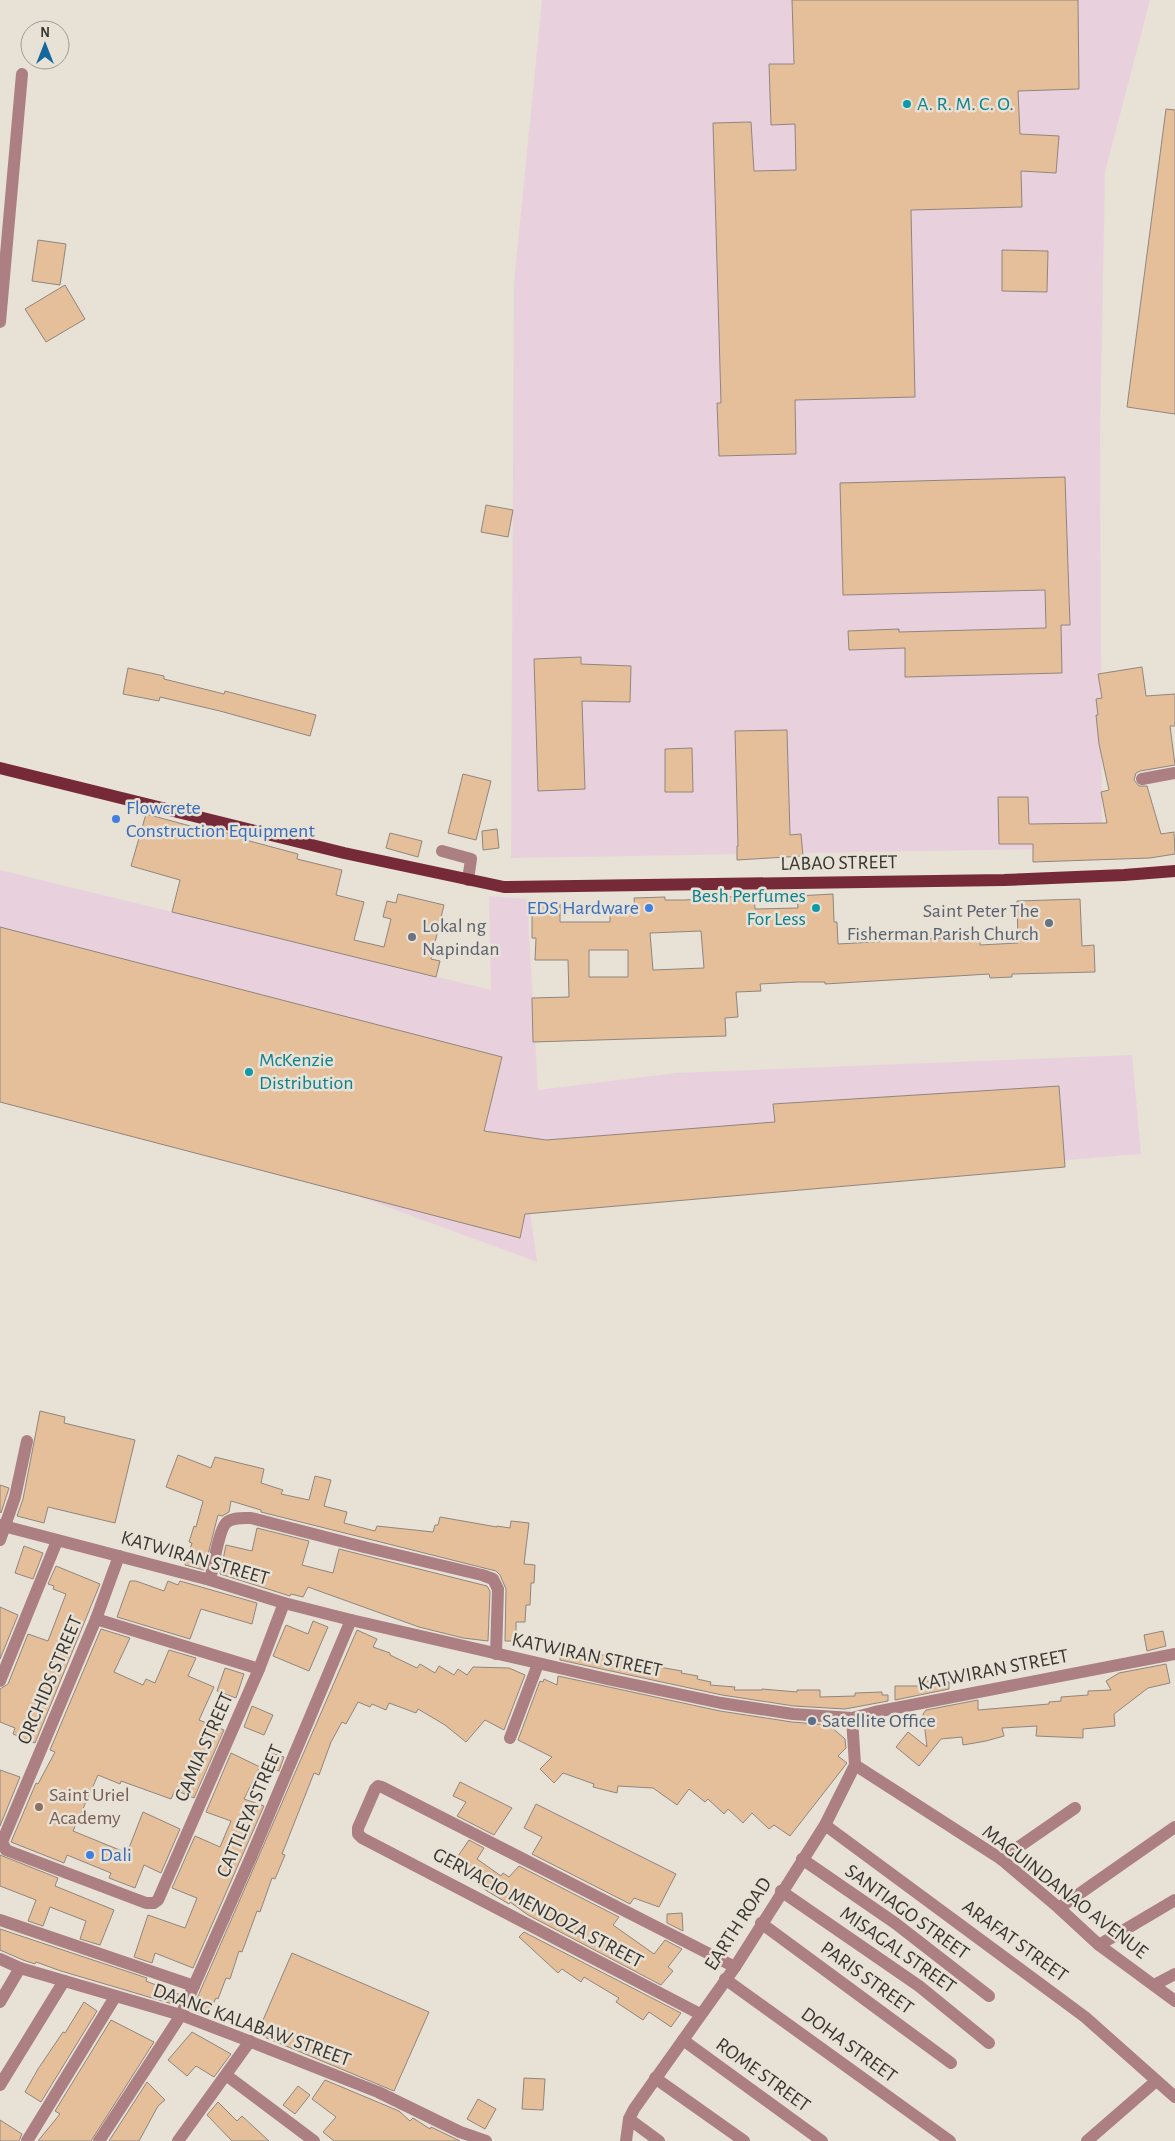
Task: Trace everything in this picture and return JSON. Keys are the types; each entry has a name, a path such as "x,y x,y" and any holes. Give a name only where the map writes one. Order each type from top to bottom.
{"main road":[{"name":"LABAO STREET","path":"0,768 352,855 504,888 1004,880 1175,871"}],"street":[{"path":"0,322 22,74"},
{"path":"1142,779 1175,773"},
{"path":"442,851 471,859 468,880"},
{"path":"0,1540 3,1526 15,1497 27,1441"},
{"path":"210,1580 224,1526 232,1519 243,1518 251,1518 482,1575 493,1579 498,1589 496,1654"},
{"name":"KATWIRAN STREET","path":"3,1526 210,1580 284,1603 351,1620 538,1664 721,1702 793,1714 852,1718 1175,1654"},
{"path":"0,1681 57,1541"},
{"name":"ORCHIDS STREET","path":"120,1556 96,1619 3,1839 3,1845 6,1850 140,1901 154,1903"},
{"name":"CAMIA STREET","path":"154,1903 158,1900 259,1668 284,1603"},
{"path":"96,1619 259,1668"},
{"name":"CATTLEYA STREET","path":"100,2141 181,2015 248,1866 351,1620"},
{"path":"510,1738 538,1664"},
{"path":"852,1718 855,1765"},
{"name":"EARTH ROAD","path":"626,2141 629,2119 655,2078 734,1967 825,1825 855,1765"},
{"name":"MAGUINDANAO AVENUE","path":"855,1765 1001,1859 1099,1945 1175,2001"},
{"name":"GERVACIO MENDOZA STREET","path":"700,2014 362,1838 358,1834 358,1828 375,1789 378,1786 382,1787 734,1967"},
{"path":"1001,1859 1075,1808"},
{"name":"ARAFAT STREET","path":"825,1825 1085,2016 1175,2097"},
{"path":"1059,1908 1175,1827"},
{"name":"SANTIAGO STREET","path":"802,1859 895,1924 989,1996"},
{"name":"MISAGAL STREET","path":"781,1891 919,1986 990,2043"},
{"path":"1099,1945 1175,1900"},
{"path":"0,1920 194,1986"},
{"name":"PARIS STREET","path":"761,1923 951,2063"},
{"name":"DAANG KALABAW STREET","path":"0,1959 20,1968 181,2015 378,2092 457,2137 486,2141"},
{"path":"0,2002 20,1968"},
{"path":"1154,1985 1175,1974"},
{"name":"DOHA STREET","path":"725,1979 950,2141"},
{"path":"0,2085 64,1981"},
{"path":"27,2141 116,1997"},
{"name":"ROME STREET","path":"683,2040 822,2141"},
{"path":"178,2141 250,2041"},
{"path":"226,2076 314,2141"},
{"path":"655,2078 744,2141"},
{"path":"1087,2141 1156,2081"},
{"path":"629,2119 659,2141"}],"shaded area":[{"path":"542,0 1150,0 1105,172 1100,437 1102,848 511,858 514,283"},
{"name":"McKenzie Distribution","path":"0,870 491,990 489,896 527,899 538,1090 676,1073 1132,1055 1141,1154 529,1204 537,1262 306,1177 0,1089"}],"building":[{"name":"A. R. M. C. O.","path":"792,0 1078,0 1079,89 1018,91 1020,134 1059,136 1056,173 1021,171 1022,207 911,210 915,397 795,400 796,454 719,456 717,403 721,403 713,123 751,122 754,171 796,170 795,124 771,125 769,64 794,64"},
{"path":"1166,109 1175,110 1175,414 1127,407"},
{"path":"38,240 66,244 60,285 32,281"},
{"path":"1002,250 1048,251 1047,292 1002,291"},
{"path":"65,285 85,319 46,342 25,309"},
{"path":"1065,477 1070,625 1061,625 1062,673 905,677 905,648 849,650 848,631 899,629 899,632 1046,628 1045,590 843,595 840,483"},
{"path":"486,505 513,510 508,537 481,532"},
{"path":"581,657 581,664 631,666 630,702 582,701 585,789 538,791 534,659"},
{"path":"1142,667 1146,696 1175,694 1175,726 1170,726 1175,765 1140,771 1136,773 1134,780 1139,786 1147,786 1161,834 1174,832 1175,854 1150,858 1033,862 1033,844 999,844 998,797 1028,797 1029,824 1107,823 1101,792 1109,790 1099,744 1096,715 1098,715 1096,699 1102,698 1098,674"},
{"path":"128,668 164,676 164,679 224,694 225,691 316,715 310,736 220,711 160,697 159,701 123,694"},
{"path":"787,730 790,835 801,834 803,856 737,860 735,731"},
{"path":"692,748 693,792 665,792 665,749"},
{"path":"463,774 491,781 476,840 448,833"},
{"path":"146,814 194,827 194,825 231,834 231,836 298,854 297,859 342,870 336,895 364,902 354,940 384,947 391,919 383,917 387,901 396,903 398,894 444,905 431,959 440,961 436,977 172,912 180,880 131,866"},
{"path":"497,829 499,848 483,850 482,831"},
{"path":"390,833 422,841 418,857 386,848"},
{"path":"833,894 834,922 837,922 838,944 980,936 980,945 1018,943 1017,901 1080,899 1082,946 1094,945 1095,972 1012,974 1012,977 990,978 989,974 825,984 825,982 798,982 760,984 761,991 736,992 738,1017 725,1018 726,1036 533,1042 532,998 569,997 568,960 535,960 536,938 532,938 532,904 560,904 560,922 610,922 610,911 635,911 634,898 665,897 665,900 685,900 754,895 755,909 798,908 797,896","holes":["701,931 704,968 653,970 650,933","589,950 628,950 628,977 589,977"]},
{"name":"McKenzie Distribution","path":"0,927 502,1057 484,1131 546,1140 775,1122 773,1104 1059,1086 1065,1167 525,1214 520,1238 0,1102"},
{"path":"40,1411 65,1417 64,1423 135,1440 115,1523 48,1507 44,1523 17,1516 23,1499"},
{"path":"178,1455 211,1468 215,1457 264,1469 261,1483 283,1490 281,1494 309,1500 315,1476 331,1480 324,1506 347,1512 344,1523 375,1531 377,1526 433,1532 435,1525 438,1525 440,1517 510,1528 511,1521 529,1523 524,1564 535,1565 534,1583 531,1583 530,1605 526,1605 525,1622 516,1622 516,1641 505,1641 506,1589 500,1575 496,1571 261,1512 261,1510 231,1501 229,1512 222,1516 218,1515 204,1570 185,1565 192,1543 189,1542 194,1526 196,1527 203,1501 166,1487"},
{"path":"0,1485 9,1488 1,1513 0,1512"},
{"path":"257,1528 309,1541 302,1565 333,1573 339,1549 487,1586 490,1591 488,1641 463,1638 419,1627 308,1587 303,1597 291,1594 290,1596 220,1574 226,1545 252,1551"},
{"path":"24,1546 43,1553 33,1579 15,1573"},
{"path":"56,1566 100,1584 35,1743 13,1734 15,1728 0,1722 0,1689 8,1684 28,1634 48,1641 66,1594 53,1589 54,1586 48,1584"},
{"path":"130,1581 136,1581 164,1591 168,1581 178,1585 180,1581 257,1603 252,1624 201,1609 190,1639 117,1617"},
{"path":"0,1607 18,1615 0,1659"},
{"path":"313,1621 328,1627 309,1671 273,1656 286,1625 308,1634"},
{"path":"101,1629 130,1638 114,1672 143,1685 146,1679 155,1683 169,1650 196,1658 188,1676 214,1687 199,1720 224,1730 194,1798 175,1790 171,1799 121,1781 120,1784 98,1775 73,1831 127,1853 143,1812 180,1829 161,1873 144,1865 135,1888 109,1878 111,1873 67,1855 64,1863 11,1842 36,1783 38,1784 55,1752 50,1750"},
{"path":"357,1630 377,1639 373,1647 390,1653 390,1655 417,1668 420,1664 435,1673 439,1666 454,1675 458,1669 467,1675 473,1667 509,1668 525,1675 504,1730 485,1720 466,1742 445,1725 418,1709 416,1713 389,1703 386,1710 372,1704 370,1707 358,1702 346,1724 342,1722 331,1742 319,1775 314,1773 282,1854 285,1855 275,1879 272,1878 260,1912 257,1911 242,1952 239,1951 230,1979 226,1978 218,1999 216,1998 207,2016 192,2010"},
{"path":"1163,1631 1166,1646 1147,1651 1144,1635"},
{"path":"560,1651 625,1657 624,1661 682,1671 681,1673 698,1676 697,1679 711,1682 710,1685 735,1687 734,1690 762,1689 797,1692 797,1690 820,1690 820,1697 855,1696 855,1693 882,1692 882,1695 888,1695 888,1701 845,1709 794,1706 722,1695 560,1660"},
{"path":"1166,1664 1170,1683 1148,1688 1114,1714 1115,1726 1083,1729 1083,1738 1036,1736 1037,1726 1002,1728 1004,1736 986,1741 963,1745 962,1737 941,1739 919,1766 896,1747 908,1732 927,1747 923,1714 926,1710 978,1700 978,1710 1049,1704 1049,1702 1061,1701 1061,1697 1088,1695 1088,1691 1111,1690 1106,1681 1119,1673"},
{"path":"225,1668 244,1674 236,1698 217,1691"},
{"path":"558,1676 720,1711 792,1722 829,1725 845,1739 846,1748 838,1756 847,1763 790,1836 774,1825 769,1829 752,1813 743,1823 728,1809 724,1814 708,1799 705,1802 689,1789 677,1805 653,1788 618,1786 617,1793 593,1787 594,1784 563,1773 554,1783 540,1769 552,1757 518,1740 540,1681 543,1682 544,1679 557,1685"},
{"path":"923,1681 949,1682 949,1689 895,1700 895,1686 923,1686"},
{"path":"252,1706 273,1715 264,1735 244,1727"},
{"path":"268,1752 284,1757 279,1771 263,1766"},
{"path":"231,1753 260,1767 244,1799 264,1806 193,1968 155,1953 152,1963 134,1957 148,1915 185,1928 197,1898 172,1888 195,1836 220,1847 231,1821 206,1812"},
{"path":"0,1770 20,1777 0,1826"},
{"path":"460,1782 512,1808 494,1835 457,1816 466,1802 453,1796"},
{"path":"536,1804 676,1874 659,1907 634,1898 630,1904 532,1854 542,1837 524,1828"},
{"path":"469,1840 484,1848 477,1859 501,1876 503,1873 509,1877 519,1866 619,1917 613,1925 654,1954 665,1940 682,1949 668,1967 673,1971 661,1985 528,1915 510,1902 509,1904 487,1891 476,1882 478,1879 454,1862"},
{"path":"0,1855 58,1878 55,1886 114,1910 100,1945 80,1939 86,1921 50,1907 43,1926 28,1921 36,1900 0,1886"},
{"path":"682,1913 683,1931 667,1923 667,1914"},
{"path":"0,1929 147,1978 146,1981 181,1995 176,2005 36,1962 35,1964 23,1960 0,1950"},
{"path":"524,1932 681,2013 671,2027 649,2012 643,2020 616,2002 619,1998 584,1977 581,1982 562,1969 558,1973 519,1937"},
{"path":"292,1953 429,2012 394,2091 257,2034"},
{"path":"84,2002 97,2011 41,2102 25,2092 38,2069 63,2032 65,2033"},
{"path":"111,2020 154,2042 91,2141 38,2141 60,2114 55,2111"},
{"path":"192,2032 231,2054 214,2077 196,2066 187,2076 168,2060"},
{"path":"524,2078 545,2079 543,2110 522,2109"},
{"path":"325,2080 399,2111 410,2121 413,2118 430,2129 431,2127 460,2141 334,2141 323,2132 336,2117 312,2099"},
{"path":"147,2082 165,2100 158,2106 139,2141 109,2141"},
{"path":"298,2086 310,2095 295,2114 283,2105"},
{"path":"478,2099 496,2109 485,2129 467,2119"},
{"path":"218,2102 237,2121 242,2116 269,2141 232,2141 207,2115"},
{"path":"0,2120 22,2134 19,2141 0,2141"}],"place":[{"name":"A. R. M. C. O.","path":"907,104"},
{"name":"Flowcrete Construction Equipment","path":"116,819"},
{"name":"EDS Hardware","path":"649,908"},
{"name":"Besh Perfumes For Less","path":"816,908"},
{"name":"Saint Peter The Fisherman Parish Church","path":"1049,923"},
{"name":"Lokal ng Napindan","path":"412,937"},
{"name":"McKenzie Distribution","path":"249,1072"},
{"name":"Satellite Office","path":"812,1721"},
{"name":"Saint Uriel Academy","path":"39,1807"},
{"name":"Dali","path":"90,1855"}]}
